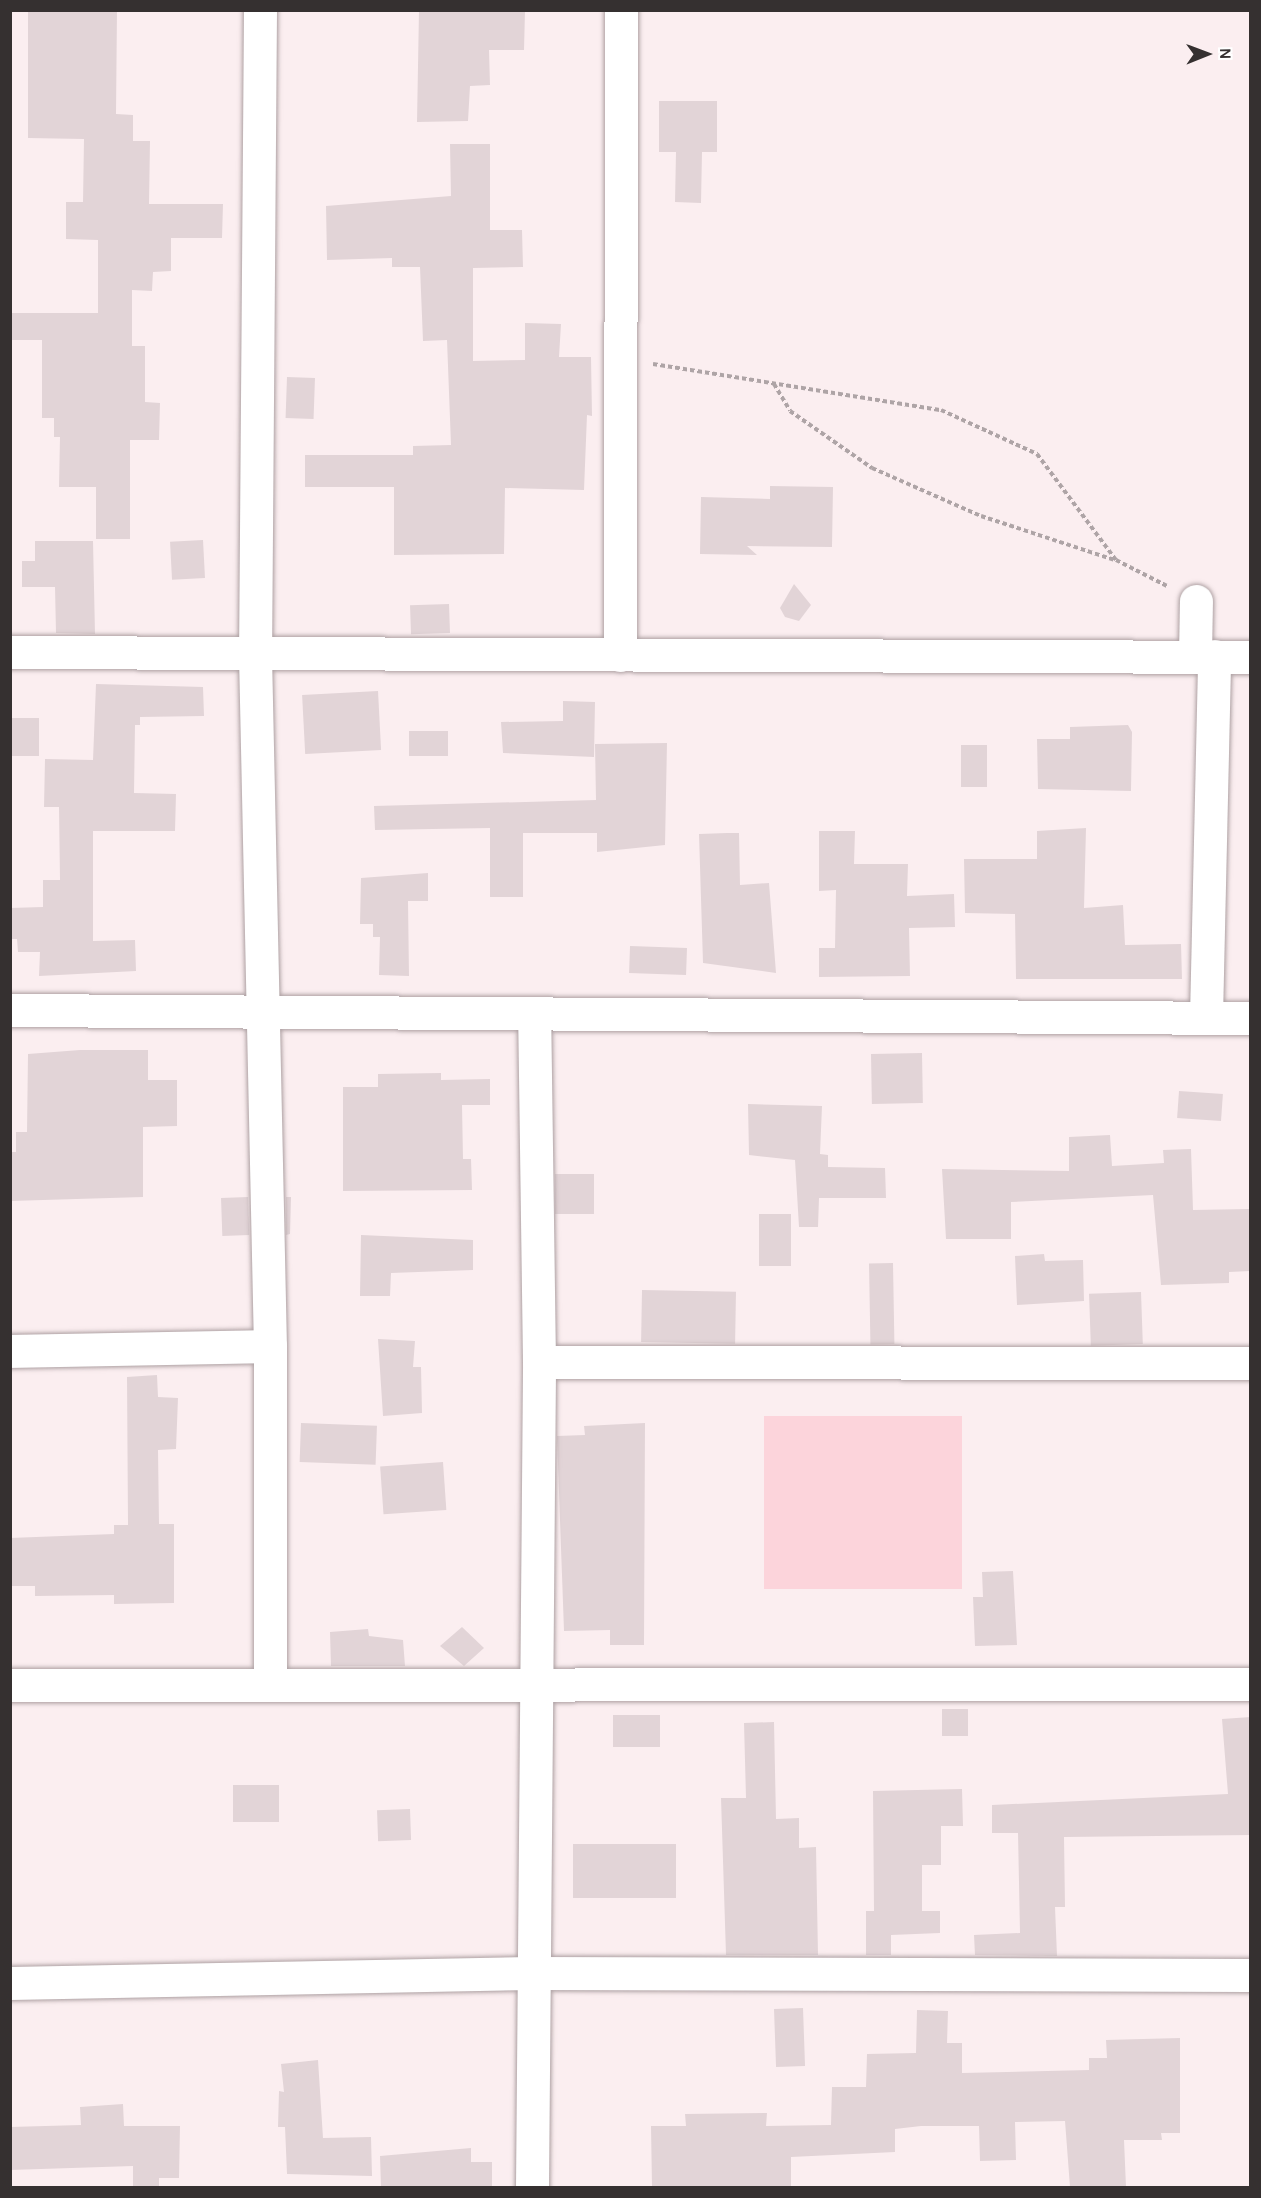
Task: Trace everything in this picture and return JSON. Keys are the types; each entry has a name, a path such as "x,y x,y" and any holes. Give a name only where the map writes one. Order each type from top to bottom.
{"street":[{"path":"260,10 255,655 270,1346 270,1683"},
{"path":"620,654 621,10"},
{"path":"1196,601 1205,656 1206,1017"},
{"path":"10,652 255,655 1251,657"},
{"path":"10,1010 1251,1018"},
{"path":"532,2187 533,1683 539,1362 534,1013"},
{"path":"10,1351 270,1346"},
{"path":"539,1362 1251,1363"},
{"path":"10,1685 1251,1684"},
{"path":"10,1983 531,1973 1251,1975"}],"path":[{"path":"647,363 941,411 1037,454 1116,560"},
{"path":"774,383 790,411 872,468 981,516 1116,560 1196,601"}],"shaded area":[{"path":"764,1416 962,1416 962,1589 764,1589"}],"building":[{"path":"28,10 117,10 116,114 133,115 133,141 150,141 149,204 223,204 222,238 171,238 171,271 153,272 152,291 132,290 132,346 145,346 145,402 160,403 159,440 130,440 130,539 96,539 96,487 59,487 60,437 54,437 54,418 42,418 42,340 10,340 10,313 98,313 98,240 66,239 66,202 83,202 84,139 28,138"},
{"path":"419,10 525,11 524,50 489,50 490,85 470,86 468,121 417,122"},
{"path":"659,101 717,101 717,152 702,152 701,203 675,202 676,152 659,152"},
{"path":"450,144 490,144 490,230 522,230 523,267 473,268 473,361 525,360 525,323 561,324 559,357 591,357 592,416 587,415 584,490 505,488 504,554 394,555 394,487 305,487 305,455 413,455 413,446 451,445 447,340 423,341 420,267 392,267 392,258 327,260 326,206 451,196"},
{"path":"287,377 315,378 314,419 286,418"},
{"path":"770,486 833,487 832,547 747,546 757,555 700,554 701,497 770,499"},
{"path":"203,540 205,578 172,580 170,542"},
{"path":"35,541 93,541 95,634 56,633 55,587 22,587 22,561 35,561"},
{"path":"794,584 811,605 799,621 785,617 780,608"},
{"path":"449,604 450,633 411,634 410,605"},
{"path":"96,684 203,687 204,716 140,717 140,725 135,725 134,793 176,794 175,831 93,831 93,941 135,940 136,971 39,976 40,952 18,952 17,939 10,939 10,908 43,907 43,880 60,880 59,807 44,807 45,759 93,760"},
{"path":"378,691 381,750 305,754 302,695"},
{"path":"563,701 595,702 594,757 503,753 501,722 563,721"},
{"path":"10,718 39,718 39,756 10,756"},
{"path":"1128,725 1132,732 1131,791 1038,789 1037,739 1070,739 1070,727"},
{"path":"409,731 448,731 448,756 409,756"},
{"path":"667,743 665,845 597,852 597,833 523,833 523,897 490,897 490,828 375,830 374,806 596,800 595,744"},
{"path":"961,745 987,745 987,787 961,787"},
{"path":"1086,828 1084,908 1123,905 1125,945 1181,944 1182,979 1016,979 1015,914 965,913 964,859 1037,859 1037,831"},
{"path":"819,831 855,831 854,864 908,864 907,896 954,894 955,927 909,928 910,976 819,977 819,948 835,948 836,890 819,891"},
{"path":"739,833 740,885 769,883 776,973 703,963 699,834"},
{"path":"428,873 428,901 408,901 409,976 379,975 380,937 373,937 373,924 360,924 361,878"},
{"path":"630,946 687,948 686,975 629,973"},
{"path":"80,1050 148,1050 148,1080 177,1080 177,1126 143,1127 143,1197 10,1201 10,1152 16,1152 16,1132 27,1132 28,1054"},
{"path":"922,1053 923,1103 872,1104 871,1054"},
{"path":"441,1073 441,1080 490,1079 490,1105 462,1105 463,1159 471,1159 472,1190 343,1191 343,1087 378,1087 378,1074"},
{"path":"1179,1091 1223,1094 1221,1121 1177,1118"},
{"path":"748,1104 822,1106 820,1154 828,1155 828,1167 885,1168 886,1198 819,1198 818,1227 799,1227 795,1160 749,1155"},
{"path":"1110,1135 1112,1166 1164,1163 1163,1150 1191,1149 1193,1210 1249,1209 1250,1271 1229,1272 1229,1283 1161,1285 1153,1195 1011,1202 1011,1239 946,1239 942,1169 1069,1171 1069,1137"},
{"path":"555,1174 594,1174 594,1214 555,1214"},
{"path":"248,1197 249,1235 222,1236 221,1198"},
{"path":"286,1197 291,1197 290,1234 286,1235"},
{"path":"759,1214 791,1214 791,1266 759,1266"},
{"path":"361,1235 473,1240 473,1270 391,1273 390,1296 360,1296"},
{"path":"1044,1254 1045,1261 1083,1260 1084,1301 1017,1305 1015,1256"},
{"path":"869,1263 893,1263 894,1344 870,1344"},
{"path":"642,1290 736,1292 735,1344 641,1342"},
{"path":"1141,1292 1143,1344 1091,1346 1089,1294"},
{"path":"378,1339 415,1341 413,1367 421,1367 422,1413 383,1416"},
{"path":"157,1375 158,1397 178,1398 176,1449 158,1450 159,1524 174,1524 174,1603 114,1604 114,1595 35,1596 35,1586 10,1586 10,1538 114,1534 114,1525 128,1525 127,1377"},
{"path":"301,1423 377,1426 376,1465 300,1462"},
{"path":"645,1423 644,1645 610,1645 610,1630 564,1631 557,1436 585,1435 584,1426"},
{"path":"443,1462 446,1510 384,1514 380,1466"},
{"path":"1013,1571 1017,1645 975,1646 973,1597 983,1597 982,1572"},
{"path":"462,1627 484,1648 464,1666 440,1646"},
{"path":"368,1629 369,1636 403,1640 405,1666 331,1666 330,1632"},
{"path":"942,1709 968,1709 968,1736 942,1736"},
{"path":"613,1715 660,1715 660,1747 613,1747"},
{"path":"1251,1717 1251,1835 1064,1837 1065,1907 1055,1907 1057,1956 975,1955 974,1935 1020,1933 1018,1833 992,1833 992,1805 1228,1794 1222,1719"},
{"path":"774,1722 776,1819 799,1818 799,1848 816,1847 818,1955 726,1955 721,1798 746,1798 744,1723"},
{"path":"233,1785 279,1785 279,1822 233,1822"},
{"path":"962,1789 963,1826 941,1826 941,1865 922,1865 922,1911 940,1911 940,1933 891,1935 891,1955 866,1955 866,1911 874,1911 873,1791"},
{"path":"410,1809 411,1840 378,1841 377,1810"},
{"path":"573,1844 676,1844 676,1898 573,1898"},
{"path":"803,2008 805,2066 776,2067 774,2009"},
{"path":"917,2010 948,2011 947,2043 962,2043 962,2073 1089,2070 1089,2058 1107,2058 1106,2040 1180,2038 1180,2133 1161,2133 1162,2140 1124,2140 1126,2187 1070,2187 1065,2121 1015,2122 1016,2160 980,2161 979,2126 921,2126 895,2129 895,2152 791,2157 791,2187 652,2187 651,2126 686,2126 685,2114 767,2113 766,2126 831,2125 832,2087 866,2087 867,2054 916,2053"},
{"path":"318,2060 323,2138 371,2137 372,2176 287,2174 285,2127 278,2127 279,2091 284,2092 281,2064"},
{"path":"123,2104 124,2126 180,2126 179,2178 159,2178 159,2187 133,2187 133,2166 10,2170 10,2127 81,2125 80,2107"},
{"path":"471,2148 471,2162 492,2162 492,2187 381,2187 380,2156"}]}
